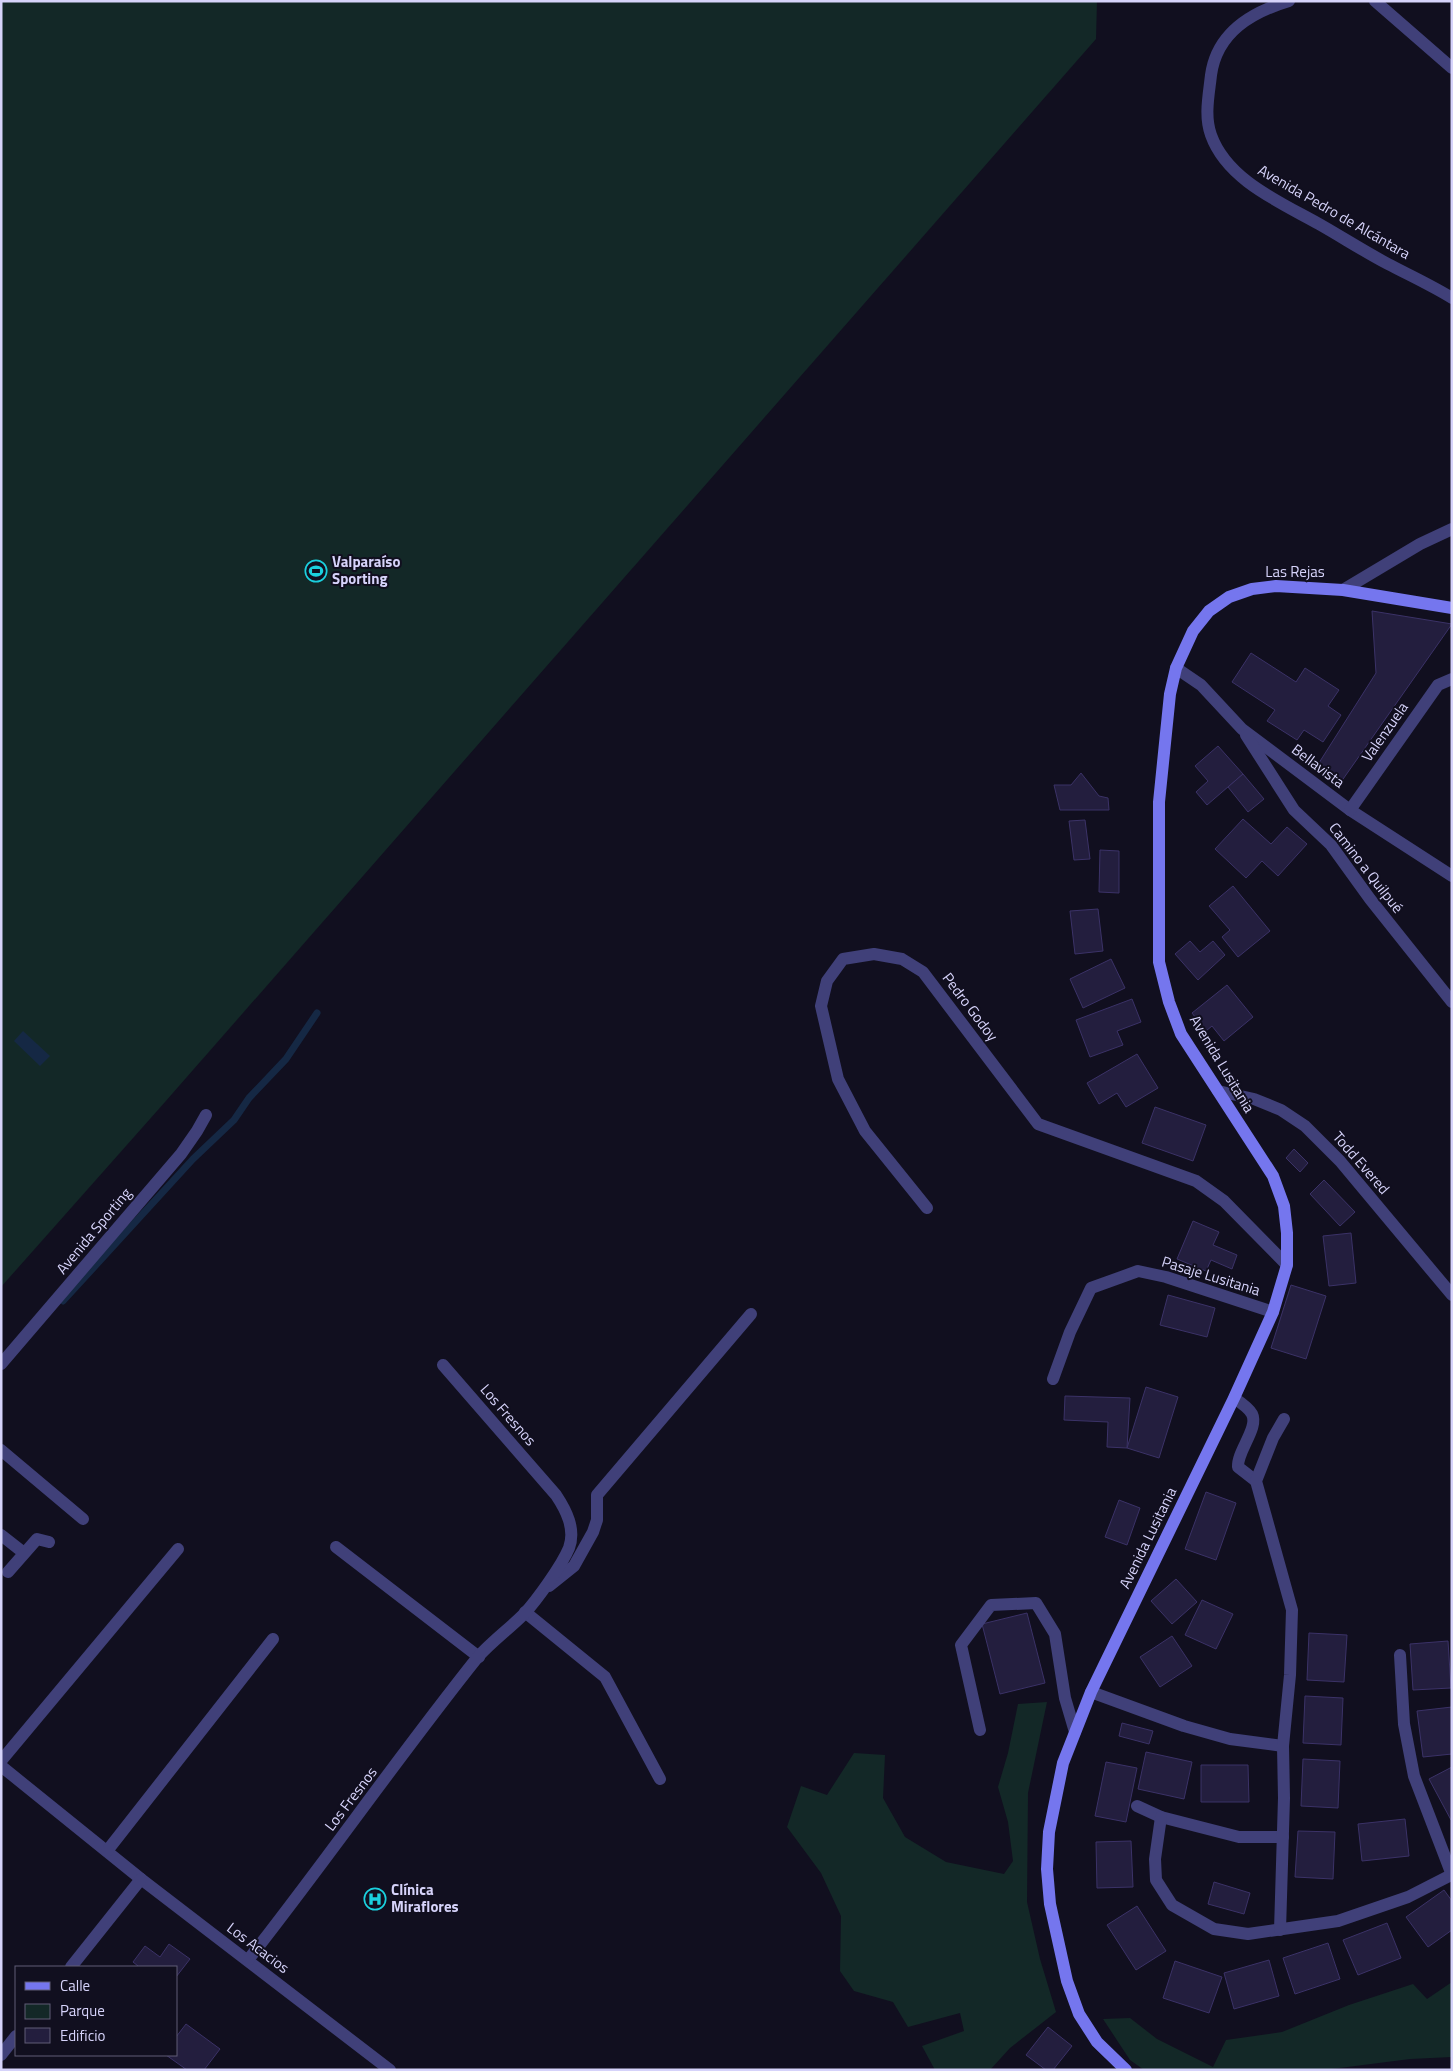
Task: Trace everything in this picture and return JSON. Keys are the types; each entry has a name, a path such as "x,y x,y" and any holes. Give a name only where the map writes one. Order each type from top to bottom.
{"street":[{"name":"Avenida Pedro de Alcántara","path":"1289,1 1250,16 1231,32 1220,49 1212,71 1207,106 1211,134 1223,157 1243,178 1278,202 1452,298"},
{"path":"1375,1 1452,68"},
{"path":"1343,590 1420,544 1452,529"},
{"name":"Las Rejas","path":"1176,668 1193,631 1209,611 1229,597 1252,589 1276,586 1343,590 1452,608"},
{"name":"Bellavista","path":"1176,668 1201,685 1242,729 1350,810 1452,876"},
{"name":"Avenida Lusitania","path":"1126,2070 1097,2042 1079,2014 1067,1981 1050,1904 1047,1869 1049,1832 1063,1763 1090,1692 1234,1398 1273,1312 1286,1265 1287,1233 1284,1206 1273,1176 1182,1034 1169,1002 1159,962 1159,802 1170,694 1176,668"},
{"name":"Valenzuela","path":"1350,810 1438,685 1452,679"},
{"name":"Camino a Quilpué","path":"1242,729 1294,810 1331,845 1370,899 1452,1002"},
{"name":"Pedro Godoy","path":"927,1208 866,1131 838,1079 821,1006 826,981 843,959 874,954 902,959 923,972 1038,1124 1196,1181 1224,1202 1286,1265"},
{"name":"Todd Evered","path":"1218,1091 1254,1099 1281,1110 1306,1126 1340,1161 1452,1295"},
{"name":"Avenida Sporting","path":"1,1364 181,1154 198,1131 206,1115"},
{"name":"Pasaje Lusitania","path":"1053,1378 1070,1332 1091,1288 1138,1271 1166,1277 1273,1312"},
{"path":"541,1592 574,1566 593,1532 597,1520 597,1495 751,1314"},
{"name":"Los Fresnos","path":"248,1960 479,1657 525,1612 541,1592 569,1548 571,1536 570,1522 565,1509 556,1495 443,1365"},
{"path":"1234,1398 1251,1412 1253,1417 1252,1427 1239,1457 1238,1468 1256,1481"},
{"path":"1280,1930 1283,1746 1290,1675 1292,1610 1256,1481 1273,1438 1284,1419"},
{"path":"1,1450 83,1520"},
{"path":"1,1535 24,1553"},
{"path":"8,1572 37,1539 49,1542"},
{"path":"336,1547 479,1657"},
{"path":"1,1760 178,1549"},
{"path":"980,1730 961,1645 991,1604 1036,1603 1055,1634 1065,1698 1075,1732"},
{"path":"525,1612 605,1677 660,1779"},
{"path":"107,1851 273,1639"},
{"path":"1161,1817 1155,1859 1156,1880 1172,1905 1214,1929 1248,1934 1338,1921 1408,1897 1451,1875 1414,1776 1404,1724 1400,1655"},
{"path":"1090,1692 1184,1726 1230,1739 1283,1746"},
{"name":"Los Acacios","path":"1,1766 141,1879 390,2070"},
{"path":"1137,1806 1161,1817 1239,1837 1283,1837"},
{"path":"72,1966 141,1879"},
{"path":"1,2055 15,2037"}],"green space":[{"name":"Valparaíso Sporting","path":"1,1 1097,1 1096,39 1,1287"},
{"path":"1047,1702 1028,1793 1027,1902 1040,1959 1056,2012 1010,2048 990,2070 935,2070 922,2046 964,2031 960,2013 908,2027 893,2002 854,1991 840,1971 841,1916 821,1873 787,1827 801,1786 827,1795 854,1753 885,1755 883,1798 905,1837 946,1862 1004,1874 1013,1861 1008,1822 998,1787 1008,1753 1018,1704"},
{"path":"1452,1982 1452,2057 1410,2059 1324,2070 1144,2070 1130,2060 1103,2019 1130,2018 1157,2039 1213,2067 1226,2040 1282,2032 1349,2005 1413,1984 1427,1999"}],"water":[{"path":"23,1031 50,1056 40,1066 14,1041"}],"building":[{"path":"1372,611 1452,624 1341,782 1317,766 1376,673"},
{"path":"1251,653 1296,682 1305,668 1339,690 1328,706 1341,715 1323,742 1304,730 1297,740 1267,721 1275,710 1232,682"},
{"path":"1218,746 1243,774 1207,805 1196,792 1208,781 1195,766"},
{"path":"1081,773 1099,796 1108,798 1109,810 1060,810 1054,785 1071,785"},
{"path":"1243,774 1264,799 1248,812 1228,787"},
{"path":"1243,819 1271,844 1287,827 1307,844 1278,876 1262,861 1246,878 1215,849"},
{"path":"1085,820 1090,859 1074,860 1069,821"},
{"path":"1100,850 1119,851 1119,893 1099,892"},
{"path":"1233,886 1270,931 1238,957 1222,937 1230,930 1209,906"},
{"path":"1098,909 1103,951 1075,954 1070,911"},
{"path":"1190,941 1200,952 1213,941 1225,955 1198,980 1175,954"},
{"path":"1111,959 1125,988 1083,1008 1070,979"},
{"path":"1227,985 1253,1017 1224,1041 1212,1026 1206,1031 1192,1013"},
{"path":"1132,999 1141,1022 1117,1031 1123,1045 1090,1057 1076,1020"},
{"path":"1137,1054 1158,1088 1126,1107 1117,1093 1099,1104 1087,1083"},
{"path":"1155,1107 1206,1125 1193,1161 1142,1143"},
{"path":"1294,1149 1308,1163 1300,1172 1286,1158"},
{"path":"1324,1180 1355,1212 1340,1226 1310,1194"},
{"path":"1193,1221 1219,1232 1213,1245 1237,1255 1232,1269 1211,1260 1206,1271 1177,1259"},
{"path":"1351,1233 1356,1283 1329,1286 1323,1236"},
{"path":"1291,1285 1326,1296 1306,1359 1271,1348"},
{"path":"1168,1295 1215,1308 1207,1337 1160,1325"},
{"path":"1146,1387 1178,1397 1159,1458 1127,1448"},
{"path":"1065,1396 1130,1398 1127,1448 1107,1447 1108,1422 1064,1420"},
{"path":"1206,1492 1236,1503 1216,1560 1185,1549"},
{"path":"1119,1500 1140,1508 1127,1545 1105,1537"},
{"path":"1176,1579 1197,1602 1172,1624 1151,1601"},
{"path":"1202,1600 1233,1614 1216,1649 1185,1635"},
{"path":"1027,1613 1045,1683 1000,1694 982,1624"},
{"path":"1309,1633 1347,1635 1344,1682 1307,1680"},
{"path":"1172,1636 1192,1666 1160,1687 1140,1657"},
{"path":"1448,1641 1451,1688 1413,1690 1410,1644"},
{"path":"1305,1696 1343,1698 1341,1745 1303,1743"},
{"path":"1452,1707 1452,1754 1423,1757 1417,1711"},
{"path":"1122,1723 1153,1731 1149,1744 1119,1736"},
{"path":"1146,1752 1192,1762 1184,1799 1138,1789"},
{"path":"1303,1759 1340,1761 1338,1808 1301,1806"},
{"path":"1106,1762 1137,1768 1126,1822 1095,1816"},
{"path":"1201,1765 1248,1765 1249,1802 1201,1802"},
{"path":"1452,1767 1452,1819 1451,1820 1429,1779"},
{"path":"1405,1819 1409,1856 1362,1861 1358,1824"},
{"path":"1298,1831 1335,1832 1333,1879 1295,1877"},
{"path":"1131,1841 1133,1887 1097,1888 1096,1842"},
{"path":"1214,1882 1250,1893 1244,1914 1208,1904"},
{"path":"1444,1890 1452,1901 1452,1930 1428,1947 1406,1917"},
{"path":"1137,1906 1166,1951 1136,1970 1107,1925"},
{"path":"1387,1923 1401,1958 1358,1975 1343,1940"},
{"path":"1328,1943 1340,1979 1295,1994 1283,1958"},
{"path":"169,1944 190,1959 178,1974 178,1966 138,1966 133,1962 145,1946 160,1957"},
{"path":"1269,1960 1279,1996 1234,2009 1224,1973"},
{"path":"1175,1961 1222,1977 1209,2013 1163,1998"},
{"path":"186,2024 220,2049 204,2070 187,2070 167,2056 178,2056 178,2034"},
{"path":"1048,2027 1072,2046 1053,2070 1046,2070 1026,2055"}],"waterway":[{"path":"63,1301 193,1159 234,1120 249,1098 286,1059 317,1013"}],"place":[{"name":"Valparaíso Sporting","path":"316,571"},
{"name":"Clínica Miraflores","path":"375,1899"}]}
